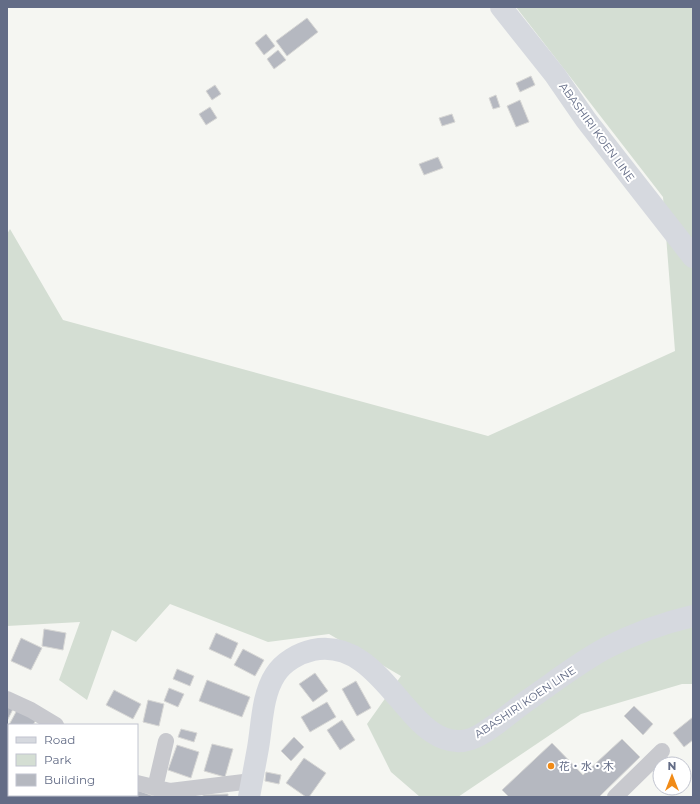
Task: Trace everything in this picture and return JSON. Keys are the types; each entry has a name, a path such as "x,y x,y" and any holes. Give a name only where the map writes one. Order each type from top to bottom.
{"main road":[{"name":"ABASHIRI KOEN LINE","path":"501,7 555,75 586,120 693,257"},
{"name":"ABASHIRI KOEN LINE","path":"251,789 267,695 275,675 289,660 306,652 320,649 337,649 354,655 368,665 425,727 440,738 457,741 472,739 604,649 631,636 673,620 693,616"}],"street":[{"path":"7,699 31,710 54,724"},
{"path":"155,788 166,741"},
{"path":"615,797 662,751"},
{"path":"138,783 170,791 251,789"}],"green space":[{"path":"516,7 693,7 693,684 682,684 581,714 458,797 420,797 391,772 367,724 401,676 329,634 268,642 170,604 136,642 112,630 87,700 59,680 80,622 7,626 7,234 10,229 63,320 488,436 675,351 663,197"}],"building":[{"path":"307,18 318,32 287,56 276,41"},
{"path":"266,34 275,46 264,55 255,43"},
{"path":"278,50 286,60 274,69 267,59"},
{"path":"531,76 535,85 520,92 516,83"},
{"path":"215,85 221,94 212,100 206,91"},
{"path":"496,95 500,107 493,109 489,98"},
{"path":"520,100 529,122 516,127 507,106"},
{"path":"210,107 217,118 206,125 199,114"},
{"path":"452,114 455,122 442,126 439,118"},
{"path":"438,157 443,168 424,175 419,164"},
{"path":"44,629 66,633 63,650 42,646"},
{"path":"216,633 238,643 231,659 209,649"},
{"path":"21,638 42,648 31,670 11,661"},
{"path":"243,649 264,660 255,676 234,665"},
{"path":"177,669 194,676 190,686 173,679"},
{"path":"315,673 328,691 313,702 299,684"},
{"path":"207,680 250,697 242,717 199,701"},
{"path":"356,681 371,708 357,716 342,689"},
{"path":"169,688 184,694 178,707 164,701"},
{"path":"114,690 141,704 133,719 106,705"},
{"path":"148,700 164,704 159,726 143,722"},
{"path":"327,702 336,717 310,732 301,717"},
{"path":"7,706 13,709 7,721"},
{"path":"634,706 653,724 643,735 624,716"},
{"path":"17,710 36,720 34,724 10,724"},
{"path":"693,717 693,740 684,747 673,733"},
{"path":"342,720 355,740 340,750 327,730"},
{"path":"181,729 197,733 194,742 178,737"},
{"path":"294,737 304,747 291,761 281,751"},
{"name":"花・水・木","path":"622,739 640,757 599,797 509,797 502,790 552,743 583,775"},
{"path":"7,742 8,760 7,762"},
{"path":"212,744 233,749 225,777 204,771"},
{"path":"177,745 199,752 191,778 168,770"},
{"path":"304,758 326,773 309,797 306,797 286,783"},
{"path":"266,772 281,775 279,784 265,781"},
{"path":"138,790 156,797 123,797 138,796"},
{"path":"228,794 228,797 203,797 203,795"}],"place":[{"name":"花・水・木","path":"551,766"}]}
